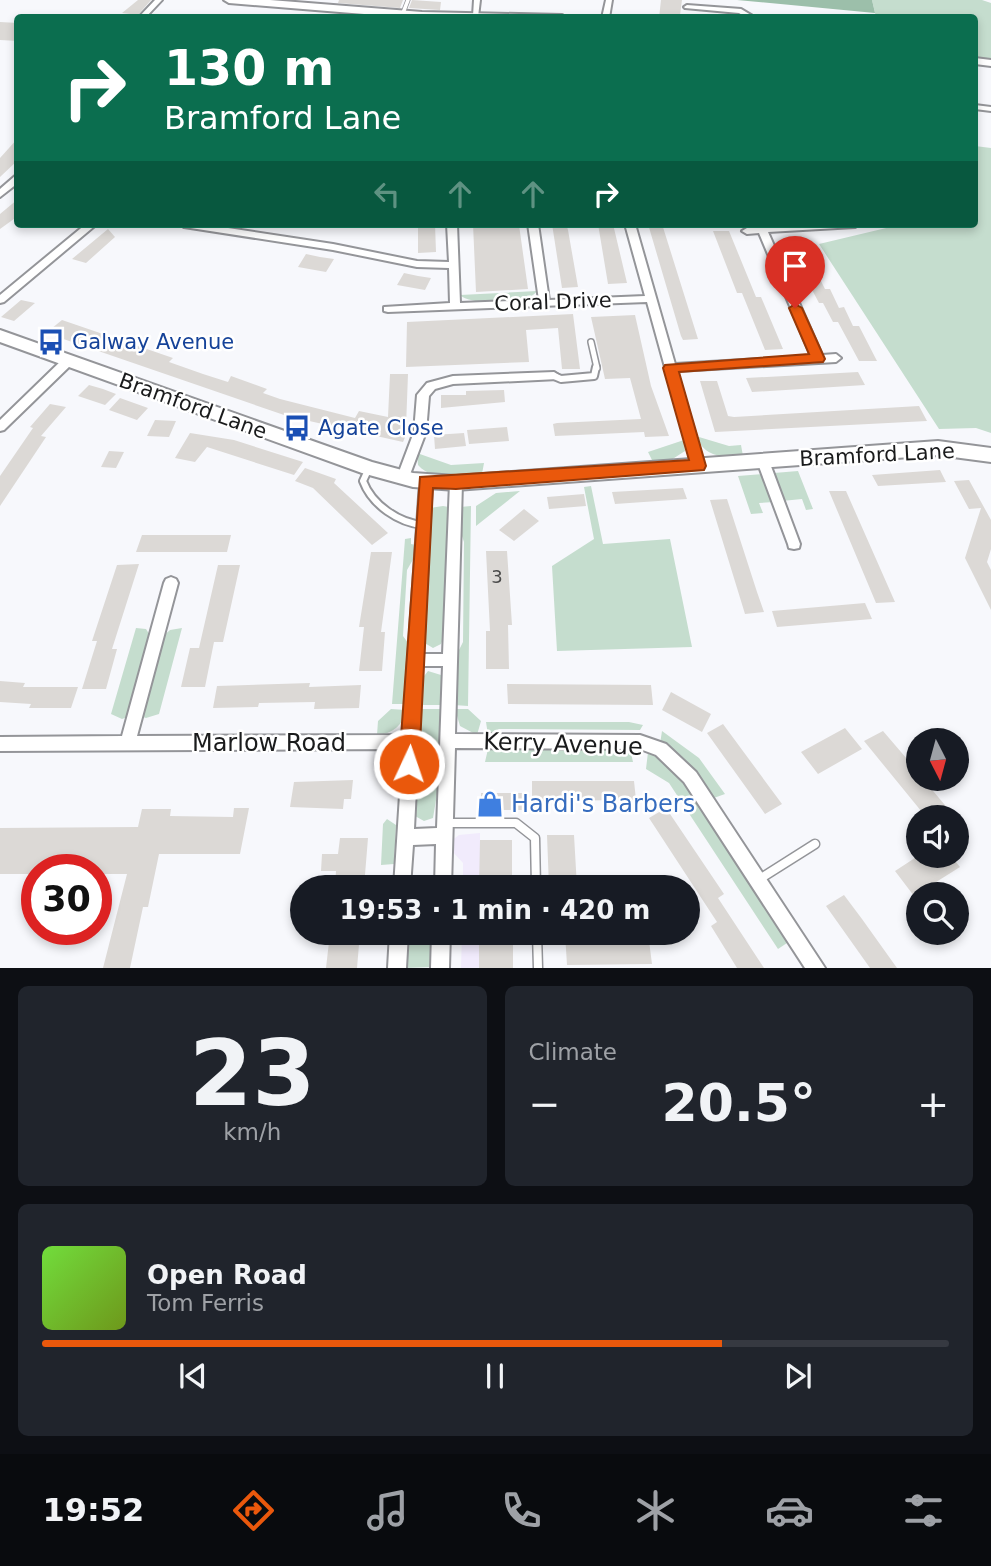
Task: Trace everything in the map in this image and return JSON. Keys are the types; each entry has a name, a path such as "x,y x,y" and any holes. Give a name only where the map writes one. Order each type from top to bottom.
{"street":[{"path":"145,14 159,0"},
{"path":"229,0 413,14"},
{"path":"687,7 741,11 746,14"},
{"path":"0,194 14,182"},
{"path":"0,300 87,228"},
{"path":"210,228 334,247 424,265 453,265"},
{"path":"452,228 455,306"},
{"path":"534,228 544,302"},
{"path":"631,228 698,466"},
{"path":"747,231 833,228"},
{"path":"763,231 818,359"},
{"name":"Coral Drive","path":"388,309 407,304 455,306 650,299"},
{"name":"Bramford Lane","path":"0,336 369,468 426,482 456,483 938,448 991,455"},
{"path":"670,368 836,358"},
{"path":"0,428 68,361"},
{"path":"402,477 420,432 423,395 431,386 453,380 540,371 554,376"},
{"name":"Bramford Lane","path":"763,461 794,544"},
{"path":"403,875 426,482"},
{"path":"443,875 456,483"},
{"path":"128,743 171,583"},
{"path":"415,660 449,660"},
{"name":"Kerry Avenue","path":"448,741 640,742 660,749 690,777 816,968"},
{"name":"Marlow Road","path":"0,744 411,742"},
{"path":"405,837 445,830"},
{"path":"397,968 398,945"},
{"path":"440,968 441,945"}],"lane":[{"path":"403,13 408,0"},
{"path":"554,376 561,379 594,376 597,370 591,342"},
{"path":"369,468 363,481 367,492 405,524 423,525"},
{"path":"445,830 516,823 535,838 536,875"},
{"path":"758,880 815,844"},
{"path":"537,945 538,968"}],"shaded area":[{"path":"480,833 480,840 512,840 512,875 463,875 463,863 450,849 451,841 459,835"},
{"path":"462,945 513,945 513,967 461,968"}],"green space":[{"path":"737,0 872,0 875,13"},
{"path":"872,0 982,0 991,3 991,59 978,57 978,14 875,14"},
{"path":"978,146 991,148 991,433 976,428 939,429 819,244 886,228 978,228"},
{"path":"537,291 523,299 499,302 475,301 460,295"},
{"path":"697,438 729,446 741,445 743,456 710,453 701,445"},
{"path":"684,440 685,451 671,460 653,462 648,452"},
{"path":"417,453 451,465 484,463 482,474 448,477 432,474 418,465"},
{"path":"798,471 813,509 806,510 802,499 782,501 774,473"},
{"path":"763,474 774,502 759,503 763,513 751,514 738,476"},
{"path":"591,486 603,544 670,539 692,647 557,651 552,566 594,539 584,487"},
{"path":"520,491 476,526 476,506 496,493"},
{"path":"471,506 468,706 454,705 456,656 463,642 464,542 460,530 460,507"},
{"path":"449,507 443,639 441,644 433,648 423,642 430,508"},
{"path":"411,538 411,544 416,545 415,556 407,570 403,636 411,647 406,704 392,704 405,539"},
{"path":"136,628 146,629 151,637 130,716 122,719 111,714"},
{"path":"182,628 159,714 146,718 140,716 162,637 170,630"},
{"path":"428,671 441,675 441,705 419,705 421,680"},
{"path":"391,709 406,710 396,728 377,735 378,721"},
{"path":"419,709 441,709 439,761 416,761"},
{"path":"455,709 468,709 481,721 477,735 460,726"},
{"path":"486,722 629,722 643,725 640,730 499,729 488,735"},
{"path":"662,731 699,758 725,794 711,799 660,744"},
{"path":"488,749 630,749 633,762 485,762"},
{"path":"648,752 664,760 685,782 790,941 778,949 669,783 646,769"},
{"path":"415,786 438,788 433,818 424,821 415,816"},
{"path":"387,819 396,825 394,864 381,865 383,824"},
{"path":"405,945 434,945 433,967 404,968"}],"building":[{"path":"138,0 151,0 139,14 122,13"},
{"path":"339,0 403,0 400,8 338,3"},
{"path":"412,0 441,2 440,10 409,8"},
{"path":"661,0 682,0 680,14 659,14"},
{"path":"0,22 14,23 14,41 0,40"},
{"path":"14,142 14,164 0,177 0,158"},
{"path":"14,202 14,219 0,229 0,214"},
{"path":"418,228 435,228 436,252 418,253"},
{"path":"473,228 519,228 528,289 476,292"},
{"path":"553,228 567,228 578,287 562,288"},
{"path":"599,228 614,228 627,283 608,284"},
{"path":"649,228 663,228 698,339 683,340"},
{"path":"108,229 115,237 86,263 72,259"},
{"path":"713,231 729,231 756,297 761,297 783,349 765,350 742,293 737,293"},
{"path":"800,239 825,289 830,289 839,308 844,307 853,326 859,326 877,361 859,361 838,322 833,322 823,303 819,303 810,286 806,286 784,240"},
{"path":"306,254 334,259 326,272 298,267"},
{"path":"404,273 431,278 425,290 397,285"},
{"path":"21,300 35,303 14,321 1,317"},
{"path":"573,314 580,369 562,369 558,328 526,330 529,362 406,367 407,322"},
{"path":"635,315 651,386 669,436 645,437 644,432 555,436 553,424 557,423 641,419 630,378 605,379 591,317"},
{"path":"62,320 173,358 169,362 203,374 228,382 231,376 267,389 263,393 280,399 355,418 359,411 388,417 390,374 408,374 406,427 409,428 403,442 287,416 46,333"},
{"path":"858,372 865,385 752,392 746,378"},
{"path":"700,381 717,381 728,416 919,406 927,421 715,432"},
{"path":"89,385 116,394 105,405 78,396"},
{"path":"504,390 505,402 441,408 441,395 466,395 466,391"},
{"path":"120,398 148,408 137,420 109,410"},
{"path":"50,404 66,407 41,436 46,437 0,506 0,476 33,428 30,427"},
{"path":"155,420 176,421 169,437 147,436"},
{"path":"507,427 509,441 469,444 467,430"},
{"path":"190,433 234,440 303,462 294,475 207,447 195,462 175,458"},
{"path":"464,433 466,446 435,449 434,435"},
{"path":"109,451 124,452 116,468 101,467"},
{"path":"305,468 336,479 334,483 388,533 372,545 313,488 295,481"},
{"path":"940,470 946,482 878,486 872,475"},
{"path":"969,480 991,520 991,549 987,562 991,570 991,610 965,558 981,508 969,509 954,481"},
{"path":"683,488 687,499 615,504 612,492"},
{"path":"829,491 846,491 895,602 876,603"},
{"path":"584,494 586,506 549,509 547,497"},
{"path":"727,499 764,612 745,614 710,500"},
{"path":"524,509 539,521 514,541 499,530"},
{"path":"142,535 231,535 227,552 136,552"},
{"path":"486,551 507,551 512,625 508,625 509,669 486,669 486,631 490,631"},
{"path":"371,552 392,552 381,632 385,632 382,671 359,671 364,627 359,627"},
{"path":"139,564 112,649 117,649 106,689 82,689 97,641 92,641 117,565"},
{"path":"218,565 240,565 223,642 214,642 205,687 181,687 190,648 199,648"},
{"path":"865,603 872,619 777,627 772,611"},
{"path":"0,681 25,683 23,687 78,687 71,708 29,708 31,704 0,702"},
{"path":"310,683 309,687 361,685 359,708 314,709 315,702 259,703 258,707 213,708 217,686"},
{"path":"507,684 651,685 653,705 508,704"},
{"path":"671,692 711,714 702,732 662,710"},
{"path":"723,724 782,804 765,814 707,733"},
{"path":"845,728 862,749 818,774 801,752"},
{"path":"883,731 906,758 906,791 933,791 945,805 916,805 864,741"},
{"path":"353,780 351,799 344,799 343,809 290,807 294,782"},
{"path":"532,781 634,781 636,800 532,801"},
{"path":"481,793 523,793 524,810 481,810"},
{"path":"234,808 249,808 240,854 159,854 148,907 143,907 130,968 103,968 109,945 112,945 112,933 127,874 112,874 112,854 21,854 21,874 0,874 0,828 138,827 142,809 171,809 170,816 233,817"},
{"path":"666,808 724,894 718,898 764,968 737,968 711,926 717,922 700,896 700,875 686,875 649,818"},
{"path":"547,835 574,835 576,875 549,875"},
{"path":"340,838 368,838 365,875 336,875 336,871 321,871 322,854 338,854"},
{"path":"480,840 512,840 512,875 479,875"},
{"path":"906,864 906,868 958,868 936,882 906,882 906,885 895,871"},
{"path":"844,895 897,968 870,968 826,906"},
{"path":"329,945 359,945 357,968 326,968"},
{"path":"479,945 513,945 513,968 479,968"},
{"path":"566,945 650,945 652,964 567,965"}],"place":[{"name":"Galway Avenue","path":"51,342"},
{"name":"Agate Close","path":"297,428"},
{"name":"Hardi's Barbers","path":"490,804"}],"route":[{"path":"409,764 426,482 456,483 698,466 670,368 818,359 795,308"}]}
